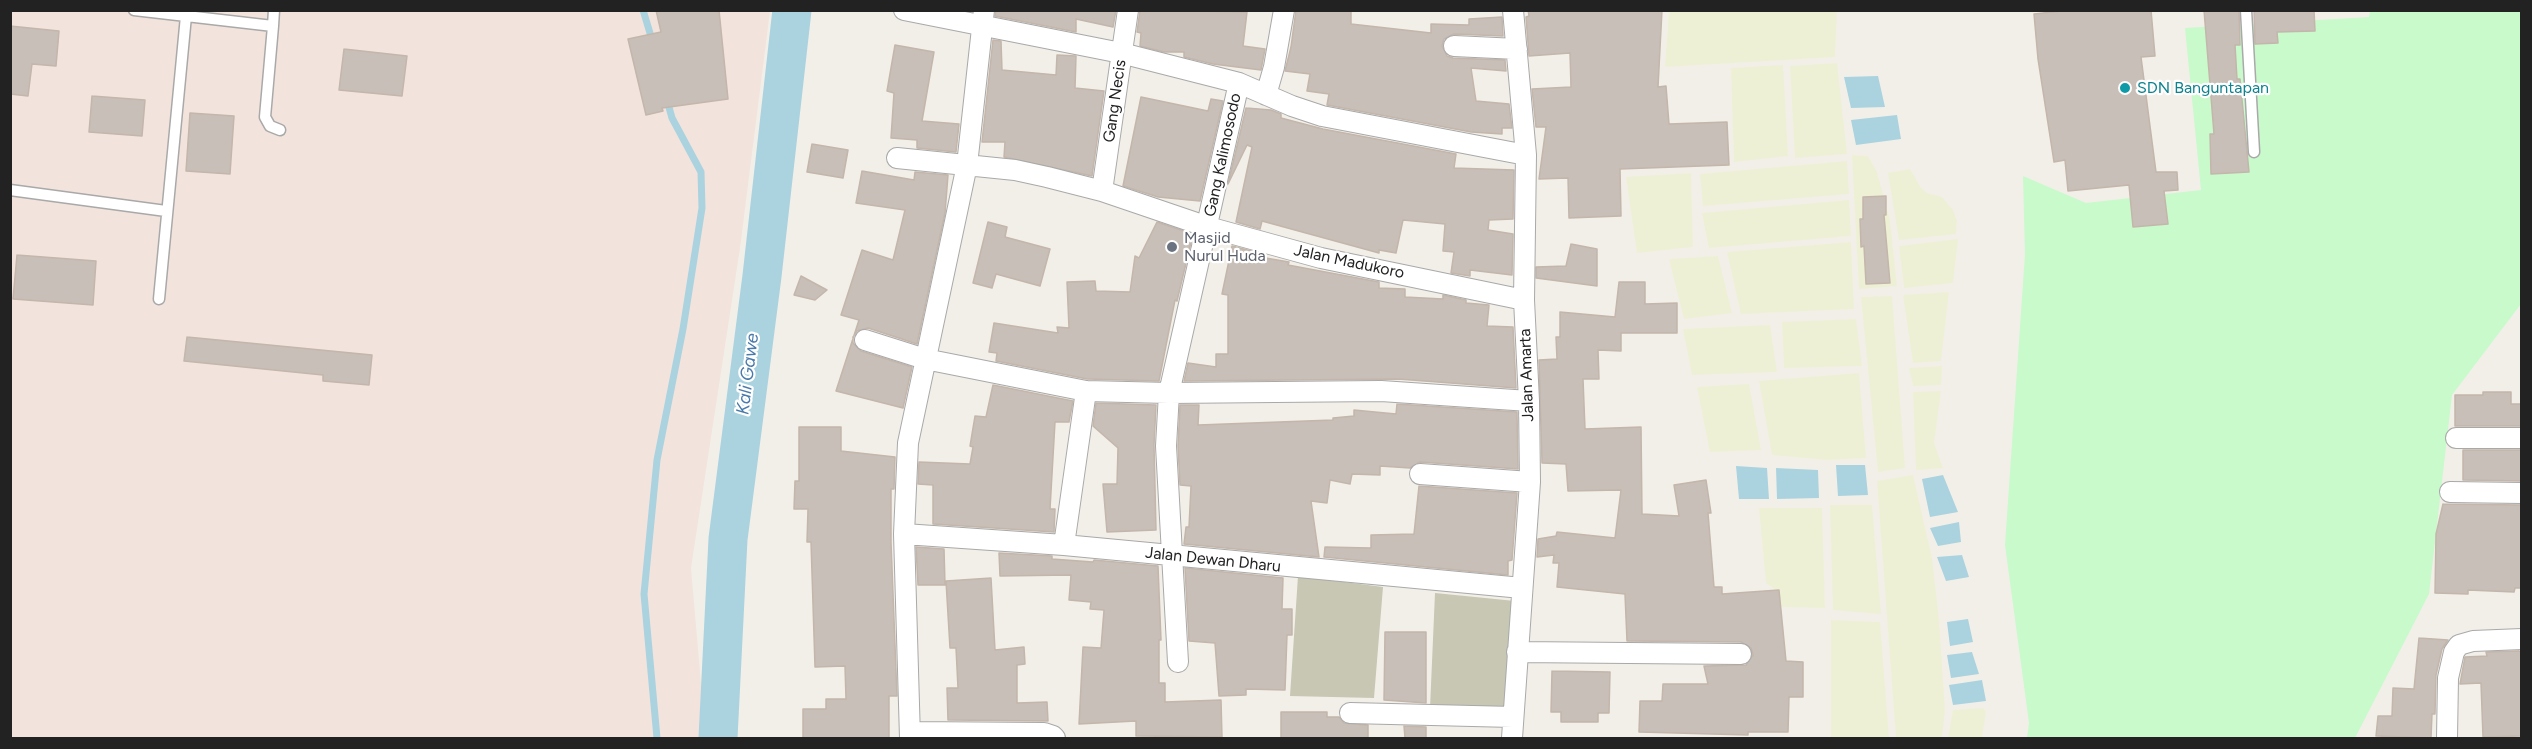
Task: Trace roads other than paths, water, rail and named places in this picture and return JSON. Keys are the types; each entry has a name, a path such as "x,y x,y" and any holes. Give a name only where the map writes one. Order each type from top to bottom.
{"street":[{"path":"904,10 983,19 1239,83 1322,116 1526,155"},
{"name":"Gang Necis","path":"1102,191 1128,10"},
{"path":"1266,95 1274,67 1284,10"},
{"name":"Jalan Amarta","path":"1512,738 1530,482 1524,300 1526,155 1513,10"},
{"path":"983,19 967,165 908,443 904,534 910,735 1044,733 1055,738"},
{"path":"1454,46 1517,49"},
{"name":"Gang Kalimosodo","path":"1178,662 1166,446 1169,393 1239,83"},
{"name":"Jalan Madukoro","path":"897,158 1016,170 1102,191 1208,227 1321,258 1524,300"},
{"path":"865,340 925,359 1086,391 1169,393 1381,391 1529,401"},
{"path":"1064,545 1086,391"},
{"path":"2456,438 2522,438"},
{"path":"1420,474 1530,482"},
{"path":"2450,492 2522,493"},
{"name":"Jalan Dewan Dharu","path":"904,534 1064,545 1522,588"},
{"path":"2447,738 2448,678 2454,652 2459,645 2473,641 2522,639"},
{"path":"1517,652 1741,654"},
{"path":"1350,713 1513,717"}],"lane":[{"path":"134,10 273,26"},
{"path":"274,10 265,117 270,126 280,130"},
{"path":"2246,10 2254,152"},
{"path":"159,299 186,15"},
{"path":"10,190 166,211"}],"water":[{"path":"1878,76 1885,107 1851,108 1844,77"},
{"path":"1897,115 1901,139 1856,145 1851,120"},
{"path":"1836,465 1865,465 1868,495 1838,496"},
{"path":"1736,466 1767,468 1769,499 1739,499"},
{"path":"1776,468 1818,470 1819,498 1777,499"},
{"path":"1943,475 1958,512 1930,517 1922,479"},
{"path":"1959,522 1961,542 1938,546 1930,528"},
{"path":"1962,555 1969,577 1946,581 1937,557"},
{"path":"1968,619 1973,642 1950,646 1947,622"},
{"path":"1972,652 1979,674 1951,678 1947,655"},
{"path":"1982,680 1986,701 1953,705 1949,685"}],"waterway":[{"path":"643,10 653,43"},
{"name":"Kali Gawe","path":"718,738 728,539 762,276 792,10"},
{"path":"657,738 644,594 657,460 683,329 702,208 701,172 672,118 667,100"}],"place":[{"name":"SDN Banguntapan","path":"2125,88"},
{"name":"Masjid Nurul Huda","path":"1172,247"}]}
